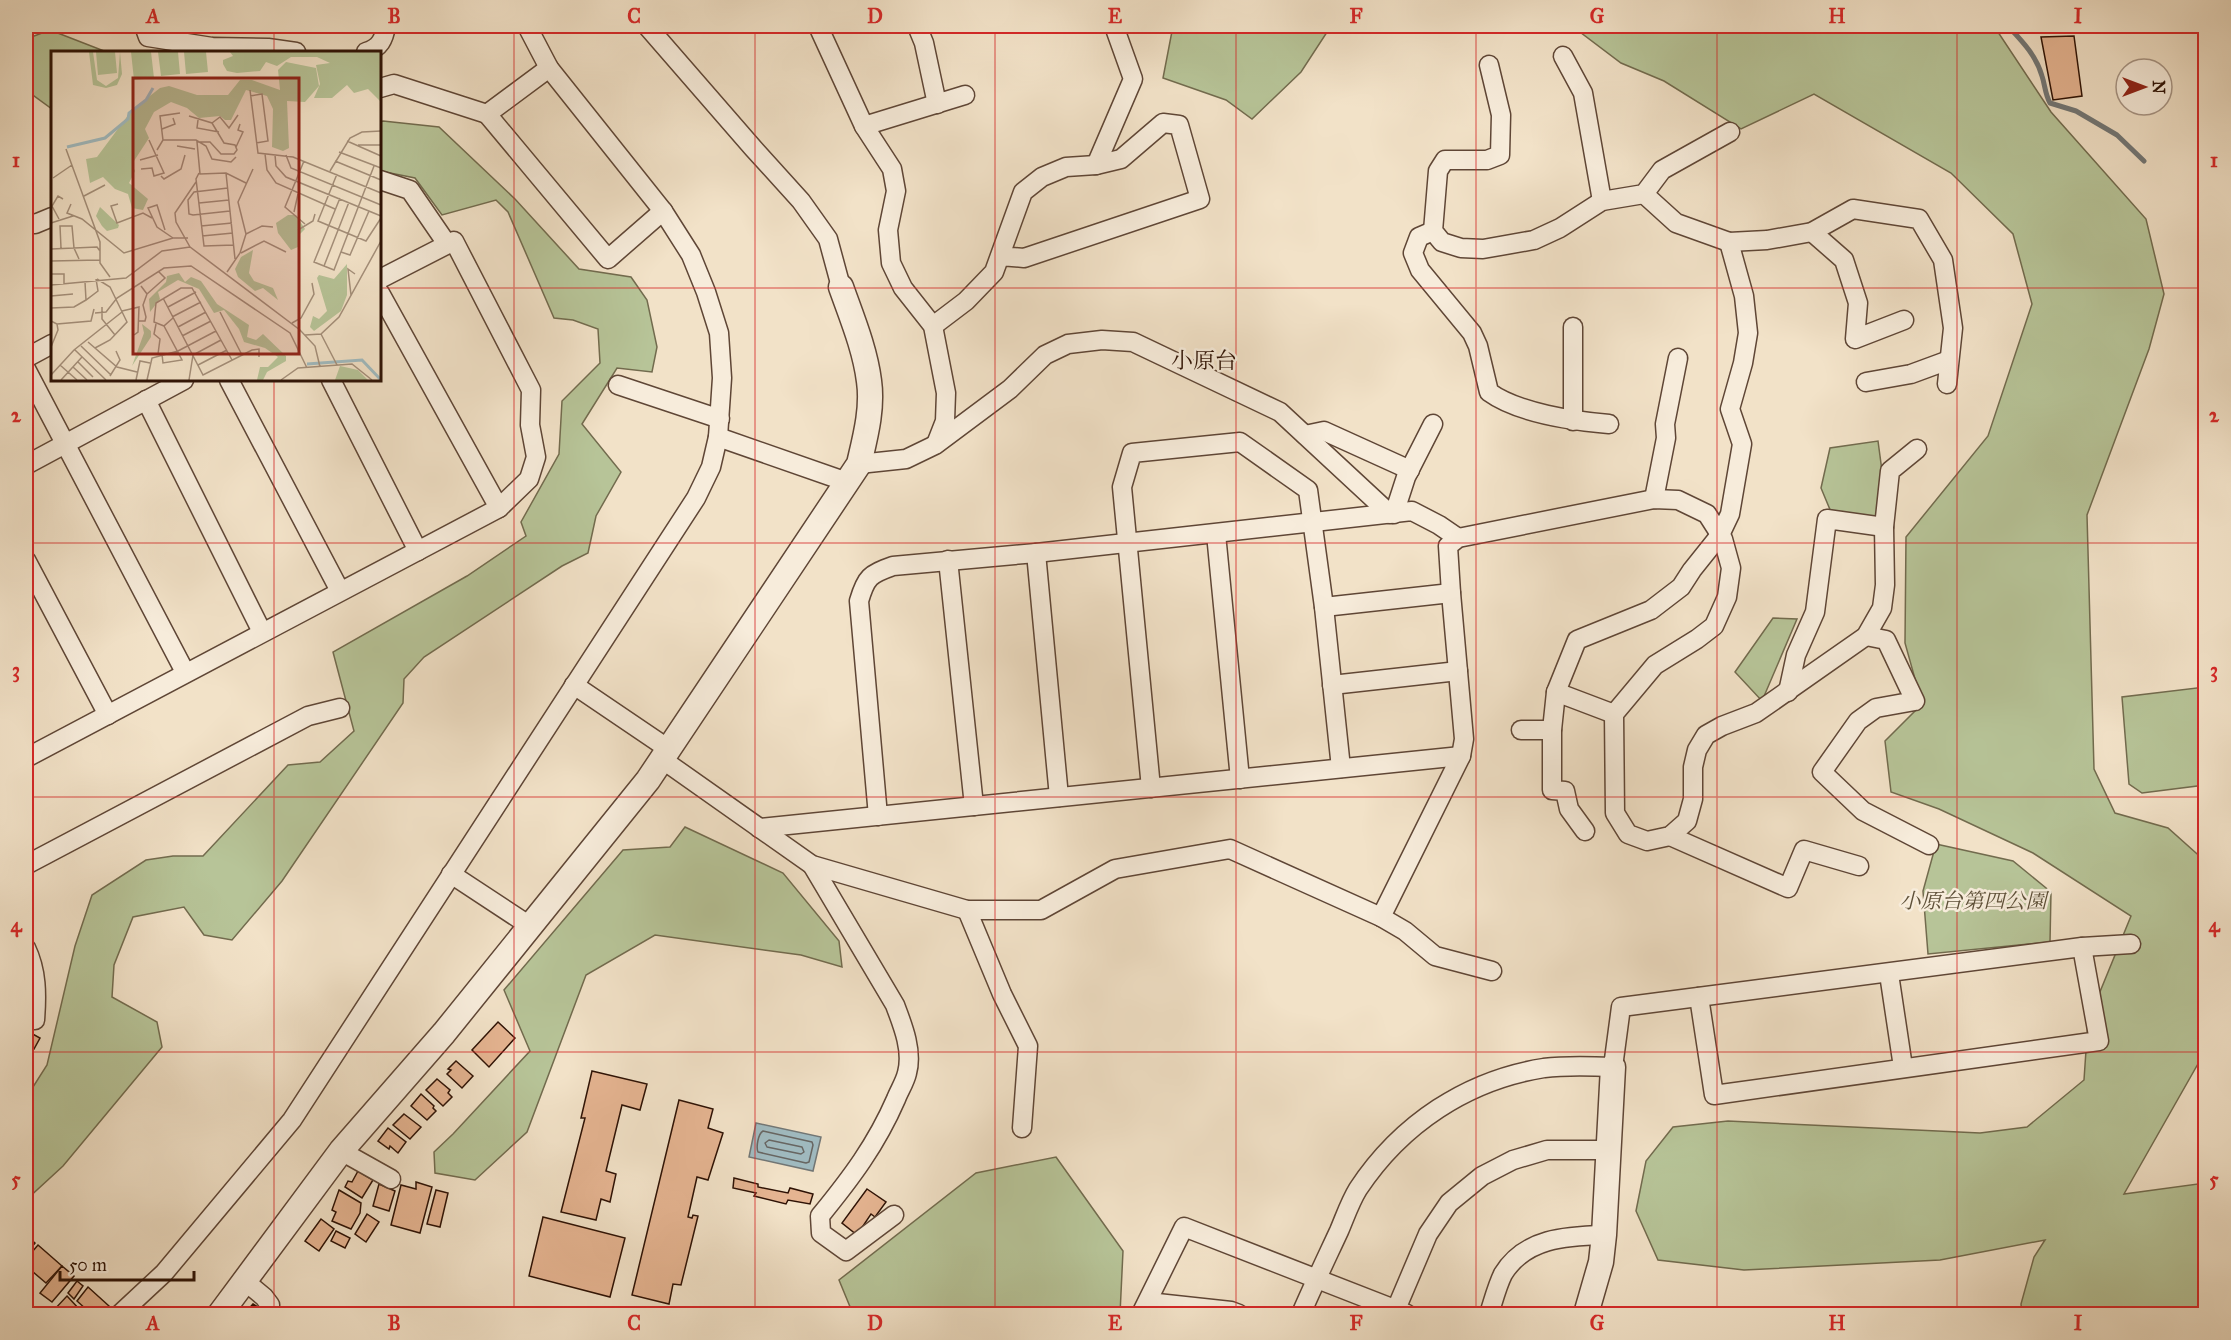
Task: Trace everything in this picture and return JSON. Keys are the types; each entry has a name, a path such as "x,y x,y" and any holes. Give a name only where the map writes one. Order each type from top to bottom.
{"street":[{"path":"144,26 148,37 212,47 268,50"},
{"path":"370,51 374,50 384,39 386,26"},
{"path":"120,1314 164,1273 292,1120 696,498 711,467 719,428 722,378 719,333 691,255 663,212 549,68 527,26"},
{"path":"220,1314 246,1282 341,1151 444,1033 666,755 853,473 867,431 870,383 860,339 828,239 801,201 648,26"},
{"path":"818,26 864,126 892,169 896,191 888,230 891,263 903,288 933,326 946,393 945,421 935,445"},
{"path":"917,26 924,43 937,104"},
{"path":"1096,165 1133,79 1114,26"},
{"path":"1563,56 1583,93 1602,201"},
{"path":"1489,65 1501,115 1500,155 1487,160 1445,160 1438,171 1433,231 1442,242 1461,248 1483,249 1534,240 1560,228 1602,201 1644,195 1662,170 1730,132"},
{"path":"486,114 549,68"},
{"path":"381,88 394,84 486,114 608,259 663,212"},
{"path":"864,126 965,94"},
{"path":"933,326 966,300 994,272 1023,192 1042,177 1066,167 1096,165 1121,159 1163,123 1179,125 1200,199 1024,258 1000,256"},
{"path":"381,180 410,190 447,244"},
{"path":"1644,195 1676,223 1729,242 1767,240 1812,232 1854,209 1918,219 1943,260 1953,328 1947,384"},
{"path":"26,223 35,224 51,217"},
{"path":"1433,231 1419,237 1413,253 1420,270 1472,333 1479,346 1489,392 1502,401 1573,421 1609,424"},
{"path":"1812,232 1844,260 1858,303 1855,339 1904,320"},
{"path":"26,756 499,508 529,479 536,457 530,425 531,390 454,241 381,278"},
{"path":"1585,831 1569,809 1565,790 1552,790 1552,730 1556,692 1577,640 1652,610 1681,587 1720,535 1730,514 1742,444 1730,410 1743,363 1748,333 1744,296 1729,242"},
{"path":"381,295 499,508"},
{"path":"1573,327 1573,421"},
{"path":"618,385 719,428 853,473 906,459 935,445 1010,389 1045,355 1068,344 1102,340 1133,342 1280,412 1392,514"},
{"path":"26,358 51,345"},
{"path":"1654,499 1678,358"},
{"path":"1866,382 1911,375 1949,360"},
{"path":"26,369 185,672"},
{"path":"26,465 182,381"},
{"path":"230,381 340,591"},
{"path":"332,381 418,551"},
{"path":"146,400 262,632"},
{"path":"1392,514 1410,470 1433,424"},
{"path":"1305,435 1324,430 1410,470"},
{"path":"1151,788 1122,487 1132,453 1240,442 1308,490 1324,607 1341,768"},
{"path":"1382,917 1461,756 1464,739 1448,546 1458,538 1654,499 1678,500 1707,514 1720,535 1731,568 1727,597 1714,626 1655,665 1614,714 1615,813 1628,834 1647,841 1670,836 1687,821 1693,799 1693,767 1697,750 1706,735 1756,713 1866,636 1882,608 1885,585 1884,527 1890,471 1917,449"},
{"path":"878,816 859,601 864,584 874,572 894,566 1216,534 1412,511 1458,538"},
{"path":"1788,692 1796,656 1815,612 1827,519 1884,527"},
{"path":"1216,534 1240,779"},
{"path":"1036,553 1059,797"},
{"path":"26,560 108,715"},
{"path":"948,560 974,806"},
{"path":"1324,607 1451,593"},
{"path":"1866,636 1886,640 1915,700 1876,708 1858,721 1822,772 1863,811 1929,845"},
{"path":"1332,685 1458,671"},
{"path":"574,685 759,828 812,865 967,910 1041,910 1115,869 1230,849 1382,917 1405,931 1435,957 1492,971"},
{"path":"1556,692 1614,714"},
{"path":"26,865 308,716 340,708"},
{"path":"1521,730 1552,730"},
{"path":"759,828 1461,756"},
{"path":"1670,836 1788,888 1804,850 1859,866"},
{"path":"812,865 895,1005 905,1030 908,1057 907,1073 890,1113 859,1168 820,1216 821,1233 846,1251 894,1215"},
{"path":"451,874 530,926"},
{"path":"967,910 1002,994 1028,1047 1022,1128"},
{"path":"1586,1314 1601,1262 1613,1067 1621,1007 1889,974 2082,947 2131,944"},
{"path":"1699,997 1714,1095 2099,1041 2082,947"},
{"path":"26,948 33,963 37,990 35,1020 26,1020"},
{"path":"1889,974 1903,1067"},
{"path":"1301,1314 1357,1191 1381,1158 1417,1123 1455,1098 1486,1083 1515,1074 1546,1068 1613,1067"},
{"path":"1239,1314 1145,1308 1184,1227 1399,1313 1428,1234 1449,1203 1482,1176 1513,1160 1547,1150 1607,1150"},
{"path":"341,1151 391,1179"},
{"path":"1489,1314 1503,1275 1521,1254 1540,1243 1563,1236 1604,1235"},
{"path":"246,1282 270,1305 268,1314"}],"green space":[{"path":"1173,26 1331,26 1301,72 1252,119 1226,100 1163,78"},
{"path":"1572,26 1994,26 2051,112 2146,219 2164,294 2149,349 2087,515 2094,769 2115,813 2168,828 2205,861 2206,1020 2199,1062 2124,1194 2205,1183 2205,1314 2022,1314 2021,1304 2034,1257 2045,1240 1940,1260 1744,1270 1658,1260 1636,1211 1646,1161 1673,1127 1728,1121 1980,1133 2027,1127 2084,1080 2088,1021 2131,916 2033,853 1939,809 1891,792 1885,741 1922,704 1905,643 1906,537 1988,436 2032,304 2013,234 1951,173 1814,94 1741,129 1664,81 1621,63"},
{"path":"50,30 104,51 51,51 51,108 26,90 26,39"},
{"path":"381,122 439,127 515,199 579,269 631,277 647,300 657,347 652,372 617,368 582,424 621,472 596,516 588,553 562,566 424,657 404,679 403,703 282,881 232,940 204,935 184,907 133,917 114,965 112,997 157,1022 162,1047 63,1166 26,1200 26,1098 47,1065 75,946 92,895 146,860 173,856 203,856 288,765 320,762 354,731 333,652 467,576 526,536 521,522 559,454 562,401 600,363 598,329 573,320 554,318 508,212 496,200 442,215 415,178 381,171"},
{"path":"1878,441 1882,471 1880,519 1831,512 1821,488 1830,448"},
{"path":"1773,618 1797,619 1762,701 1735,672"},
{"path":"2205,687 2205,785 2142,793 2129,784 2122,697"},
{"path":"685,827 783,873 839,941 842,967 801,955 655,935 586,975 527,1132 475,1180 435,1173 434,1152 530,1051 504,990 623,850 670,847"},
{"name":"小原台第四公園","path":"1936,844 2013,861 2051,892 2050,942 1928,954 1923,891"},
{"path":"1056,1157 1123,1251 1120,1314 853,1314 839,1280 976,1173"}],"water":[{"path":"756,1123 821,1137 813,1171 749,1157"}],"building":[{"path":"2074,36 2082,96 2053,100 2041,37"},
{"path":"498,1022 515,1038 489,1067 472,1050"},
{"path":"29,1032 40,1038 34,1049 26,1045"},
{"path":"26,1048 33,1052 30,1059 26,1057"},
{"path":"456,1061 473,1076 462,1088 447,1074 451,1070 448,1069"},
{"path":"592,1071 647,1084 640,1110 622,1105 606,1171 616,1174 610,1202 601,1199 596,1220 561,1212 585,1118 581,1118"},
{"path":"437,1079 450,1090 448,1093 452,1097 443,1106 426,1090"},
{"path":"421,1094 434,1106 436,1111 427,1120 411,1106"},
{"path":"679,1100 713,1109 708,1128 723,1133 708,1180 697,1177 688,1217 698,1216 681,1285 673,1284 669,1304 632,1295"},
{"path":"404,1114 421,1127 410,1139 393,1125"},
{"path":"388,1128 406,1142 398,1153 390,1146 389,1149 378,1141"},
{"path":"358,1171 373,1180 362,1198 345,1187 348,1181 352,1182"},
{"path":"734,1178 758,1184 758,1187 788,1193 790,1188 813,1194 810,1204 788,1200 786,1204 754,1196 756,1193 733,1188"},
{"path":"416,1182 432,1187 420,1233 391,1225 401,1185 416,1189"},
{"path":"379,1184 395,1191 389,1211 373,1206"},
{"path":"867,1189 886,1202 875,1217 871,1214 857,1235 842,1223"},
{"path":"339,1190 361,1203 360,1213 351,1229 332,1221 336,1212 332,1210"},
{"path":"436,1190 448,1193 440,1227 427,1224"},
{"path":"367,1214 379,1222 366,1242 355,1234"},
{"path":"543,1217 625,1238 610,1297 529,1276"},
{"path":"321,1219 334,1229 319,1251 305,1241"},
{"path":"336,1231 350,1238 345,1248 331,1241"},
{"path":"26,1235 35,1243 26,1254"},
{"path":"38,1245 62,1266 46,1283 26,1266 26,1259"},
{"path":"62,1266 74,1276 52,1302 40,1293"},
{"path":"77,1281 83,1286 74,1299 68,1293"},
{"path":"88,1287 109,1306 102,1314 97,1314 89,1308 88,1311 77,1301"},
{"path":"67,1296 80,1310 76,1314 52,1312"},
{"path":"253,1304 258,1307 255,1309 257,1311 254,1314 244,1314"},
{"path":"436,1308 446,1308 446,1314 437,1314"}],"waterway":[{"path":"2008,26 2036,61 2050,103 2076,111 2117,135 2144,161"}],"district":[{"name":"小原台","path":"1204,360"}]}
